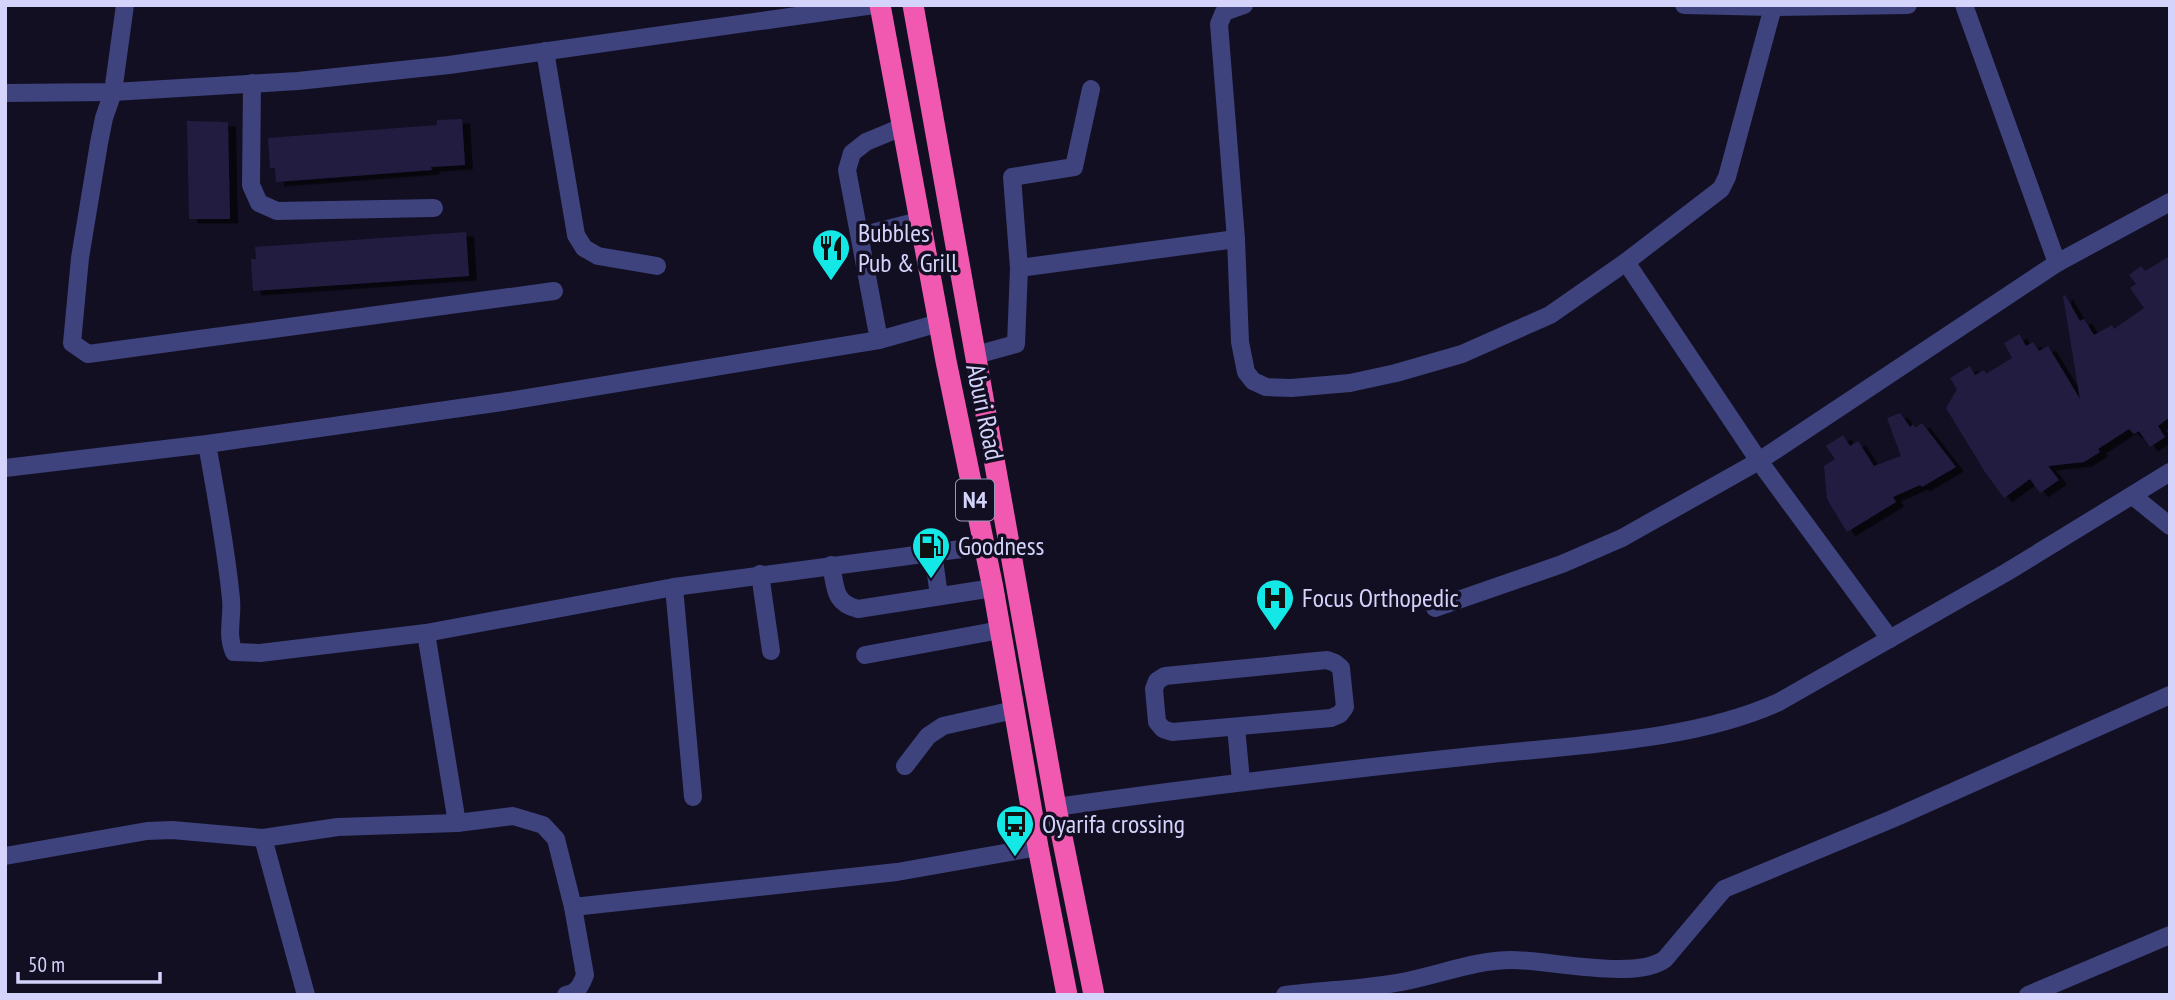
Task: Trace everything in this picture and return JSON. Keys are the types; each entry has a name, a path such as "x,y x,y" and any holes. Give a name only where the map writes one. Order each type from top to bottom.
{"highway":[{"name":"Aburi Road","path":"880,5 946,362 993,588 1067,995"},
{"name":"Aburi Road","path":"913,5 1056,807 1094,995"},
{"path":"946,362 976,355"}],"street":[{"path":"125,5 113,92 99,143 79,271 72,343 88,354 554,291"},
{"path":"5,93 113,92 298,81 435,67 874,5"},
{"path":"1244,5 1224,12 1219,24 1236,239 1240,342 1246,372 1253,381 1266,387 1291,388 1350,383 1396,373 1462,354 1550,316 1721,190 1727,177 1773,7"},
{"path":"1684,5 1908,5"},
{"path":"1964,5 2057,263"},
{"path":"545,51 576,235 584,248 598,256 657,266"},
{"path":"252,83 251,185 259,203 277,211 434,208"},
{"path":"976,355 1016,344 1019,268 1013,177 1074,167 1091,89"},
{"path":"879,340 847,170 852,153 866,142 902,127"},
{"path":"1435,608 1562,564 1622,538 1759,461 2057,263 2170,202"},
{"path":"860,236 919,221"},
{"path":"1019,268 1236,239"},
{"path":"1626,262 1759,461 1890,639"},
{"path":"5,468 207,444 502,402 879,340 939,323"},
{"path":"207,444 225,554 231,602 230,642 234,652 260,653 426,634 674,587 984,545"},
{"path":"1056,807 1241,781 1644,737 1747,716 1779,702 2007,572 2170,472"},
{"path":"2133,496 2170,526"},
{"path":"933,552 940,596"},
{"path":"831,565 838,598 845,606 858,608 993,588"},
{"path":"760,574 771,651"},
{"path":"674,587 693,797"},
{"path":"865,655 1000,630"},
{"path":"426,634 457,823"},
{"path":"1327,660 1342,668 1345,707 1340,714 1331,718 1236,727 1172,732 1163,729 1157,722 1154,689 1157,681 1165,676 1327,660"},
{"path":"1285,995 1399,982 1491,961 1514,960 1568,966 1656,966 1665,959 1724,889 1892,819 2170,695"},
{"path":"905,766 928,736 943,726 1014,710"},
{"path":"1236,727 1241,781"},
{"path":"6,854 147,831 172,830 263,838 338,827 457,823 513,816 543,825 556,839 573,907 585,975 582,985 571,994"},
{"path":"263,838 306,995"},
{"path":"573,907 897,872 1038,847"},
{"path":"2028,995 2170,935"}],"building":[{"path":"462,119 465,165 276,182 275,168 270,168 268,138 437,125 437,120"},
{"path":"187,121 228,122 230,219 189,219"},
{"path":"466,232 469,276 253,291 251,259 256,259 255,247"},
{"path":"2170,256 2170,417 2158,426 2165,437 2150,447 2139,431 2134,434 2129,429 2098,449 2100,452 2084,462 2048,466 2059,480 2040,493 2030,479 2004,498 1946,408 1957,389 1950,378 1970,366 1975,375 1984,370 1986,374 2012,358 2004,343 2019,334 2026,346 2033,342 2039,351 2048,346 2080,399 2063,296 2065,295 2080,321 2084,319 2094,335 2112,325 2114,329 2144,308 2130,288 2136,284 2129,275 2141,266 2145,271"},
{"path":"1900,413 1910,427 1913,424 1915,428 1922,423 1956,467 1922,487 1920,485 1893,497 1896,502 1847,532 1827,499 1824,466 1835,459 1826,446 1843,435 1850,446 1858,441 1874,466 1901,456 1887,418"}],"place":[{"name":"Bubbles Pub & Grill","path":"831,282"},
{"name":"Goodness","path":"931,580"},
{"name":"Focus Orthopedic","path":"1275,632"},
{"name":"Oyarifa crossing","path":"1015,858"}]}
